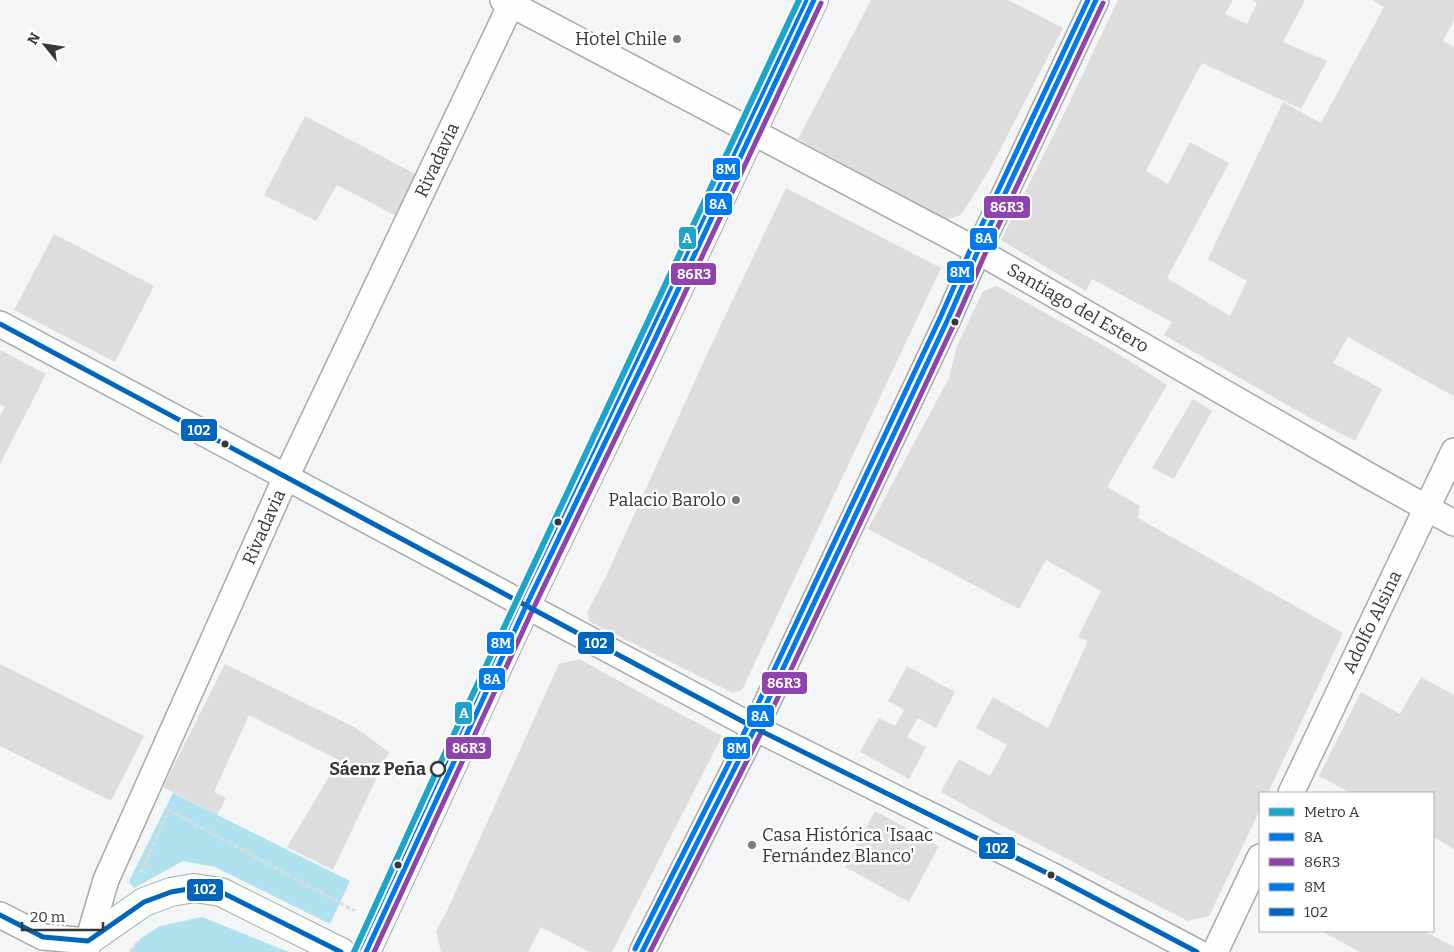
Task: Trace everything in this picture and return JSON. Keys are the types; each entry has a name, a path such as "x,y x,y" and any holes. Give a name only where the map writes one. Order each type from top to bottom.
{"main road":[{"path":"366,952 526,606 611,431 814,0"},
{"path":"86,946 144,902 171,892 194,888 221,892 341,952"}],"street":[{"path":"642,952 756,728 1096,0"},
{"name":"Santiago del Estero","path":"509,1 978,251 1454,523"},
{"name":"Rivadavia","path":"86,946 106,880 286,477 509,1"},
{"path":"0,324 756,728 1051,875 1197,952"},
{"name":"Adolfo Alsina","path":"1290,792 1454,451"},
{"path":"1215,952 1259,858"},
{"path":"0,915 42,937 86,946"}],"path":[{"path":"140,876 169,810 378,924"}],"shaded area":[{"path":"173,793 350,881 330,924 215,867 183,861 134,888 129,881"},
{"path":"202,917 289,952 130,952 141,938 160,926"}],"building":[{"path":"871,0 1008,0 1063,28 990,169 961,215 946,220 798,139"},
{"path":"1118,0 1233,0 1225,14 1247,24 1257,3 1252,0 1305,0 1283,42 1327,61 1301,109 1202,63 1146,171 1168,184 1190,142 1229,163 1167,278 1230,316 1247,281 1208,259 1283,102 1321,123 1384,7 1372,0 1454,0 1454,20 1443,41 1454,47 1453,396 1348,337 1333,363 1382,389 1355,441 1305,415 1164,335 1172,322 1092,279 1086,291 1001,240"},
{"path":"305,116 419,176 398,217 337,185 316,221 264,195"},
{"path":"786,188 941,268 742,690 733,693 590,622 587,613 608,572 709,350"},
{"path":"54,234 154,286 115,362 14,310"},
{"path":"997,286 1099,343 1167,385 1107,487 1140,506 1138,518 1343,633 1268,792 1259,792 1259,812 1209,916 1188,921 995,822 941,792 959,759 990,776 1007,745 976,728 993,697 1048,728 1088,641 1078,637 1101,591 1046,560 1019,609 868,529 949,378 957,346 983,291"},
{"path":"0,350 46,374 0,464 0,416 5,407 0,404"},
{"path":"1193,399 1212,411 1174,479 1152,468"},
{"path":"579,659 722,736 612,952 589,952 541,927 528,952 441,952 436,931 559,664"},
{"path":"0,664 144,736 111,801 0,746"},
{"path":"225,664 356,728 389,752 333,870 287,847 339,760 249,715 214,792 226,798 217,815 163,787"},
{"path":"907,666 955,692 936,728 918,718 907,737 926,747 909,779 860,752 879,718 895,726 904,710 888,701"},
{"path":"1421,677 1454,695 1454,849 1434,838 1434,792 1349,792 1319,776 1361,692 1400,714"},
{"path":"875,811 939,846 909,902 845,867"},
{"path":"1323,932 1426,932 1454,947 1454,952 1360,952"}],"metro line":[{"name":"A","path":"354,952 438,768 799,0"}],"transit line":[{"name":"8M","path":"359,949 519,603 646,340 806,0"},
{"name":"8A","path":"366,952 526,606 653,343 814,0"},
{"name":"8M","path":"635,949 748,725 1088,0"},
{"name":"8A","path":"642,952 755,728 1096,0"},
{"name":"86R3","path":"374,952 533,609 660,346 821,3"},
{"name":"86R3","path":"650,952 762,731 1103,3"},
{"name":"102","path":"0,324 755,728 1051,875 1197,952"},
{"name":"102","path":"0,915 43,937 88,941 144,902 171,892 194,888 221,892 341,952"}],"place":[{"name":"Hotel Chile","path":"677,39"},
{"name":"Palacio Barolo","path":"736,500"},
{"name":"Sáenz Peña","path":"438,769"},
{"name":"Casa Histórica 'Isaac Fernández Blanco'","path":"752,845"}]}
